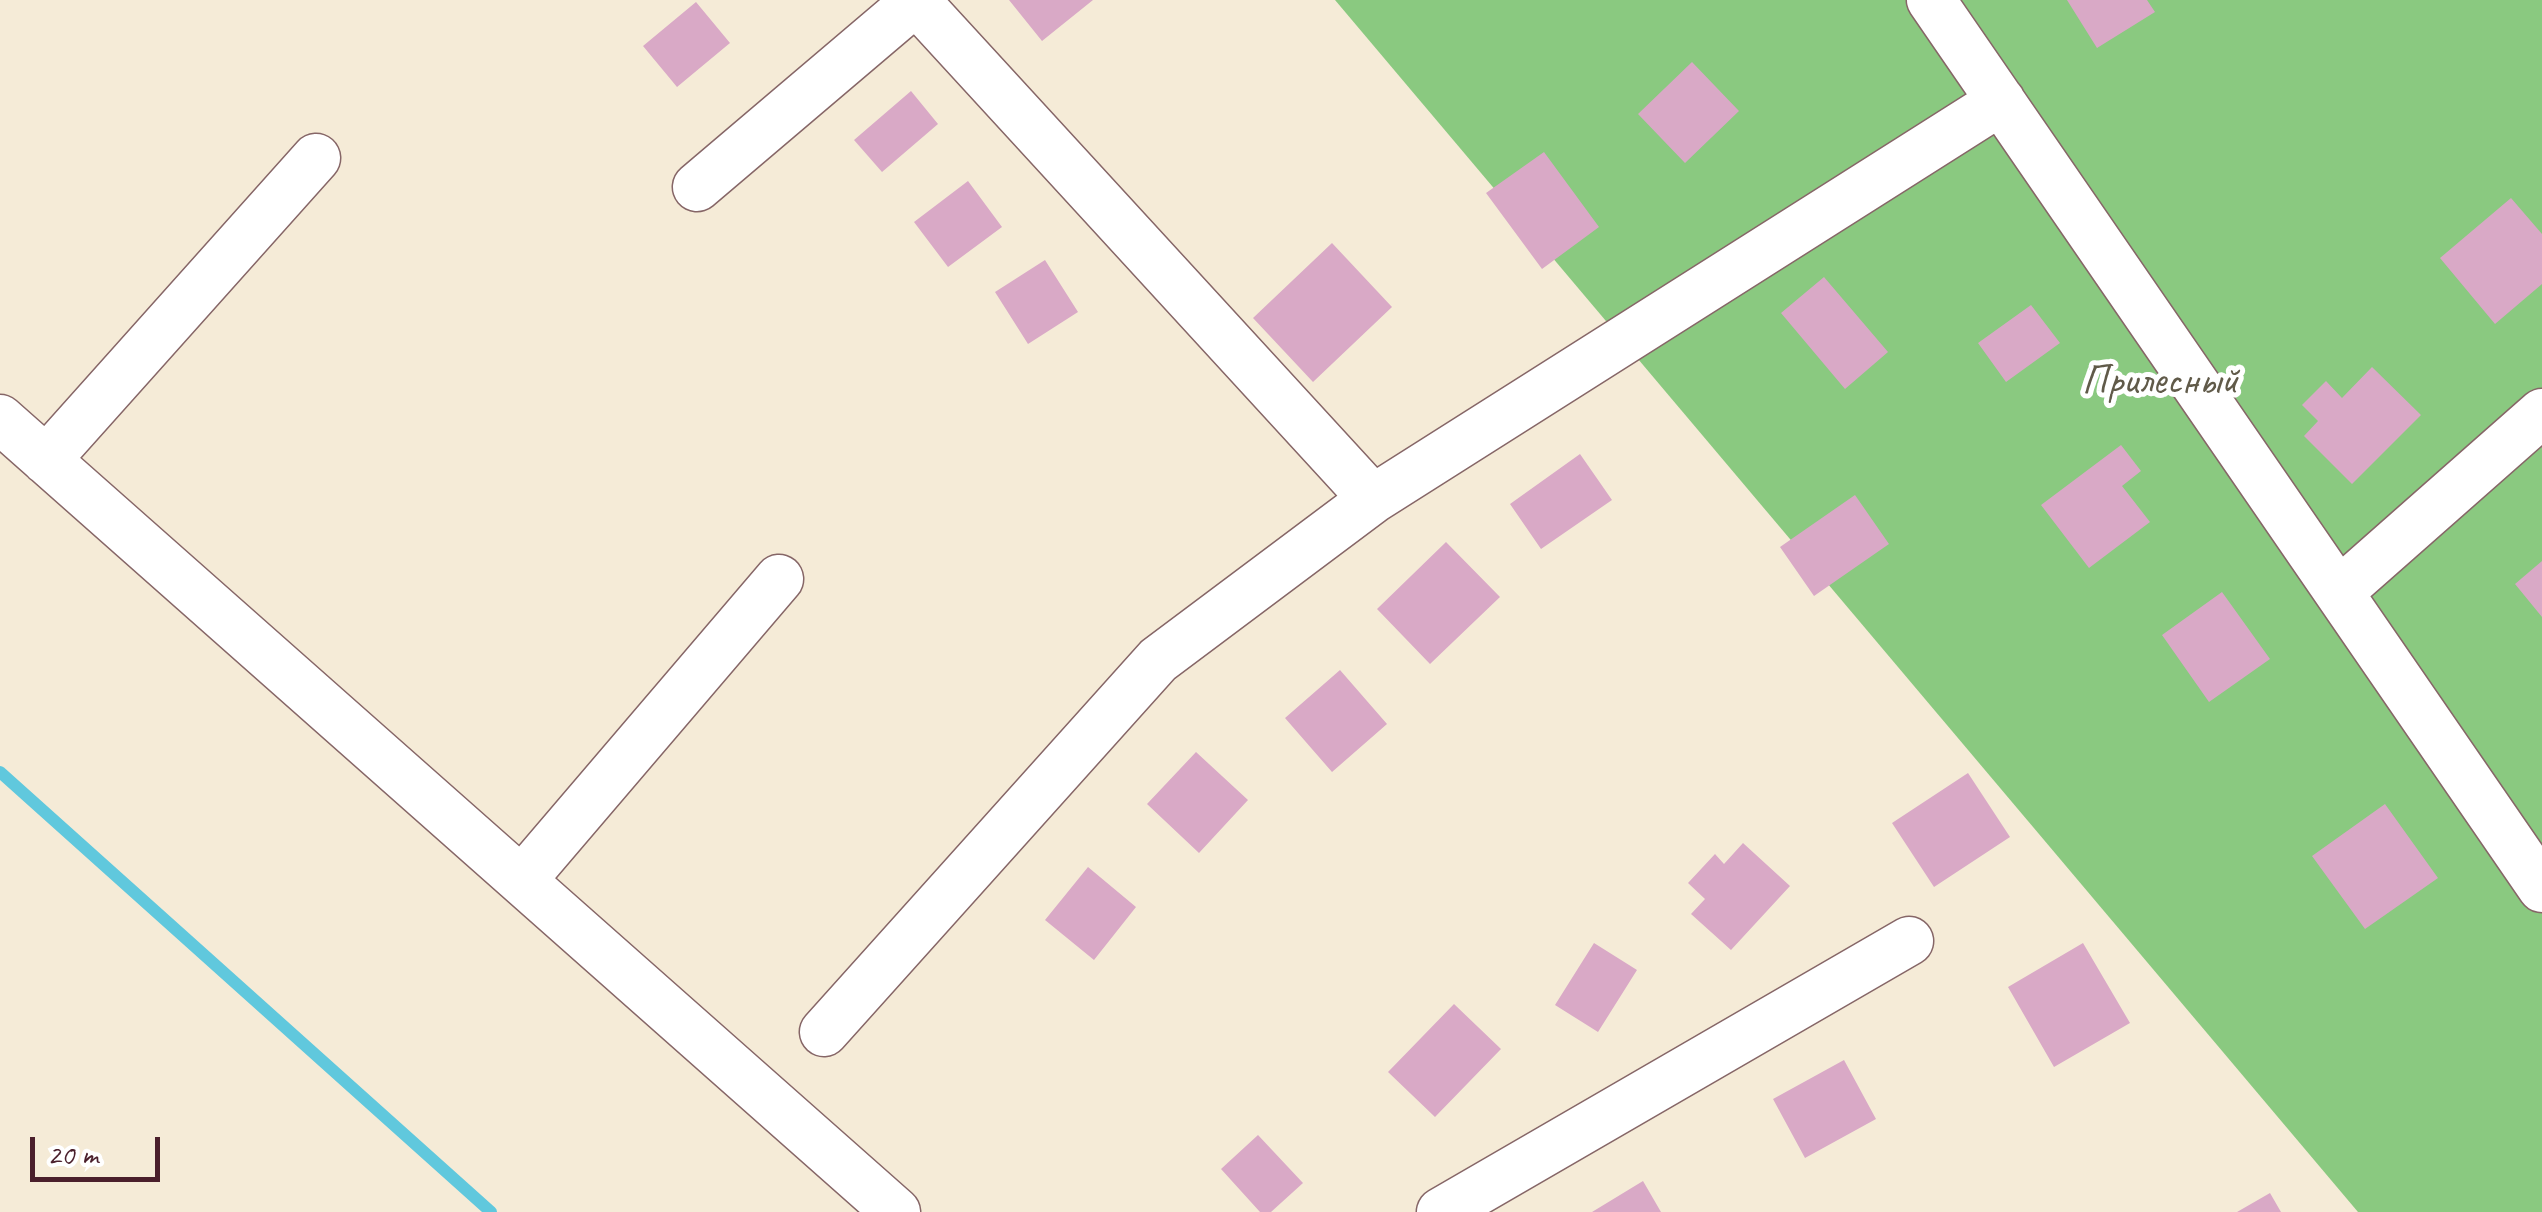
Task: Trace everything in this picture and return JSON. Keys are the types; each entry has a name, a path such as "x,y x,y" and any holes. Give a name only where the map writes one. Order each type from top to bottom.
{"street":[{"path":"698,187 915,0 1373,499"},
{"path":"1931,0 2542,888"},
{"path":"824,1032 1158,660 1373,499 2001,102"},
{"path":"46,460 316,158"},
{"path":"2339,592 2542,412"},
{"path":"0,419 896,1212"},
{"path":"522,880 779,580"},
{"path":"1441,1212 1910,941"}],"green space":[{"name":"Прилесный","path":"1335,0 2542,0 2542,1212 2358,1212"}],"building":[{"path":"1009,0 1093,0 1042,41"},
{"path":"2067,0 2147,0 2155,12 2097,48"},
{"path":"696,2 730,43 677,87 643,46"},
{"path":"1692,62 1739,111 1685,163 1638,114"},
{"path":"911,91 938,124 882,172 854,140"},
{"path":"1544,152 1599,227 1542,269 1486,193"},
{"path":"968,181 1002,227 948,267 914,222"},
{"path":"2511,198 2542,234 2542,284 2495,324 2440,258"},
{"path":"1332,243 1392,307 1313,382 1253,318"},
{"path":"1045,260 1078,312 1028,344 995,292"},
{"path":"1824,277 1888,352 1845,389 1781,313"},
{"path":"2031,305 2060,343 2006,382 1978,343"},
{"path":"2372,367 2421,415 2352,484 2304,436 2318,421 2302,405 2326,381 2342,398"},
{"path":"2121,445 2141,471 2122,486 2150,522 2089,568 2041,505"},
{"path":"1580,454 1612,500 1541,549 1510,504"},
{"path":"1855,495 1889,544 1814,596 1780,547"},
{"path":"1446,542 1500,597 1430,664 1377,609"},
{"path":"2542,561 2542,617 2515,584"},
{"path":"2222,592 2270,659 2209,702 2162,635"},
{"path":"1340,670 1387,724 1332,772 1285,718"},
{"path":"1196,752 1248,800 1199,853 1147,804"},
{"path":"1968,773 2010,837 1934,887 1892,823"},
{"path":"2385,804 2438,878 2365,929 2312,856"},
{"path":"1743,843 1790,886 1731,950 1691,914 1705,899 1688,883 1715,854 1724,864"},
{"path":"1088,867 1136,907 1094,960 1045,920"},
{"path":"1594,943 1637,970 1598,1032 1555,1005"},
{"path":"2083,943 2130,1023 2054,1067 2008,987"},
{"path":"1454,1004 1501,1049 1435,1117 1388,1072"},
{"path":"1844,1060 1876,1119 1805,1158 1773,1099"},
{"path":"1258,1135 1303,1183 1271,1212 1260,1212 1221,1169"},
{"path":"1643,1181 1661,1212 1592,1212"},
{"path":"2270,1193 2281,1212 2237,1212"}],"waterway":[{"path":"0,772 491,1212"}]}
